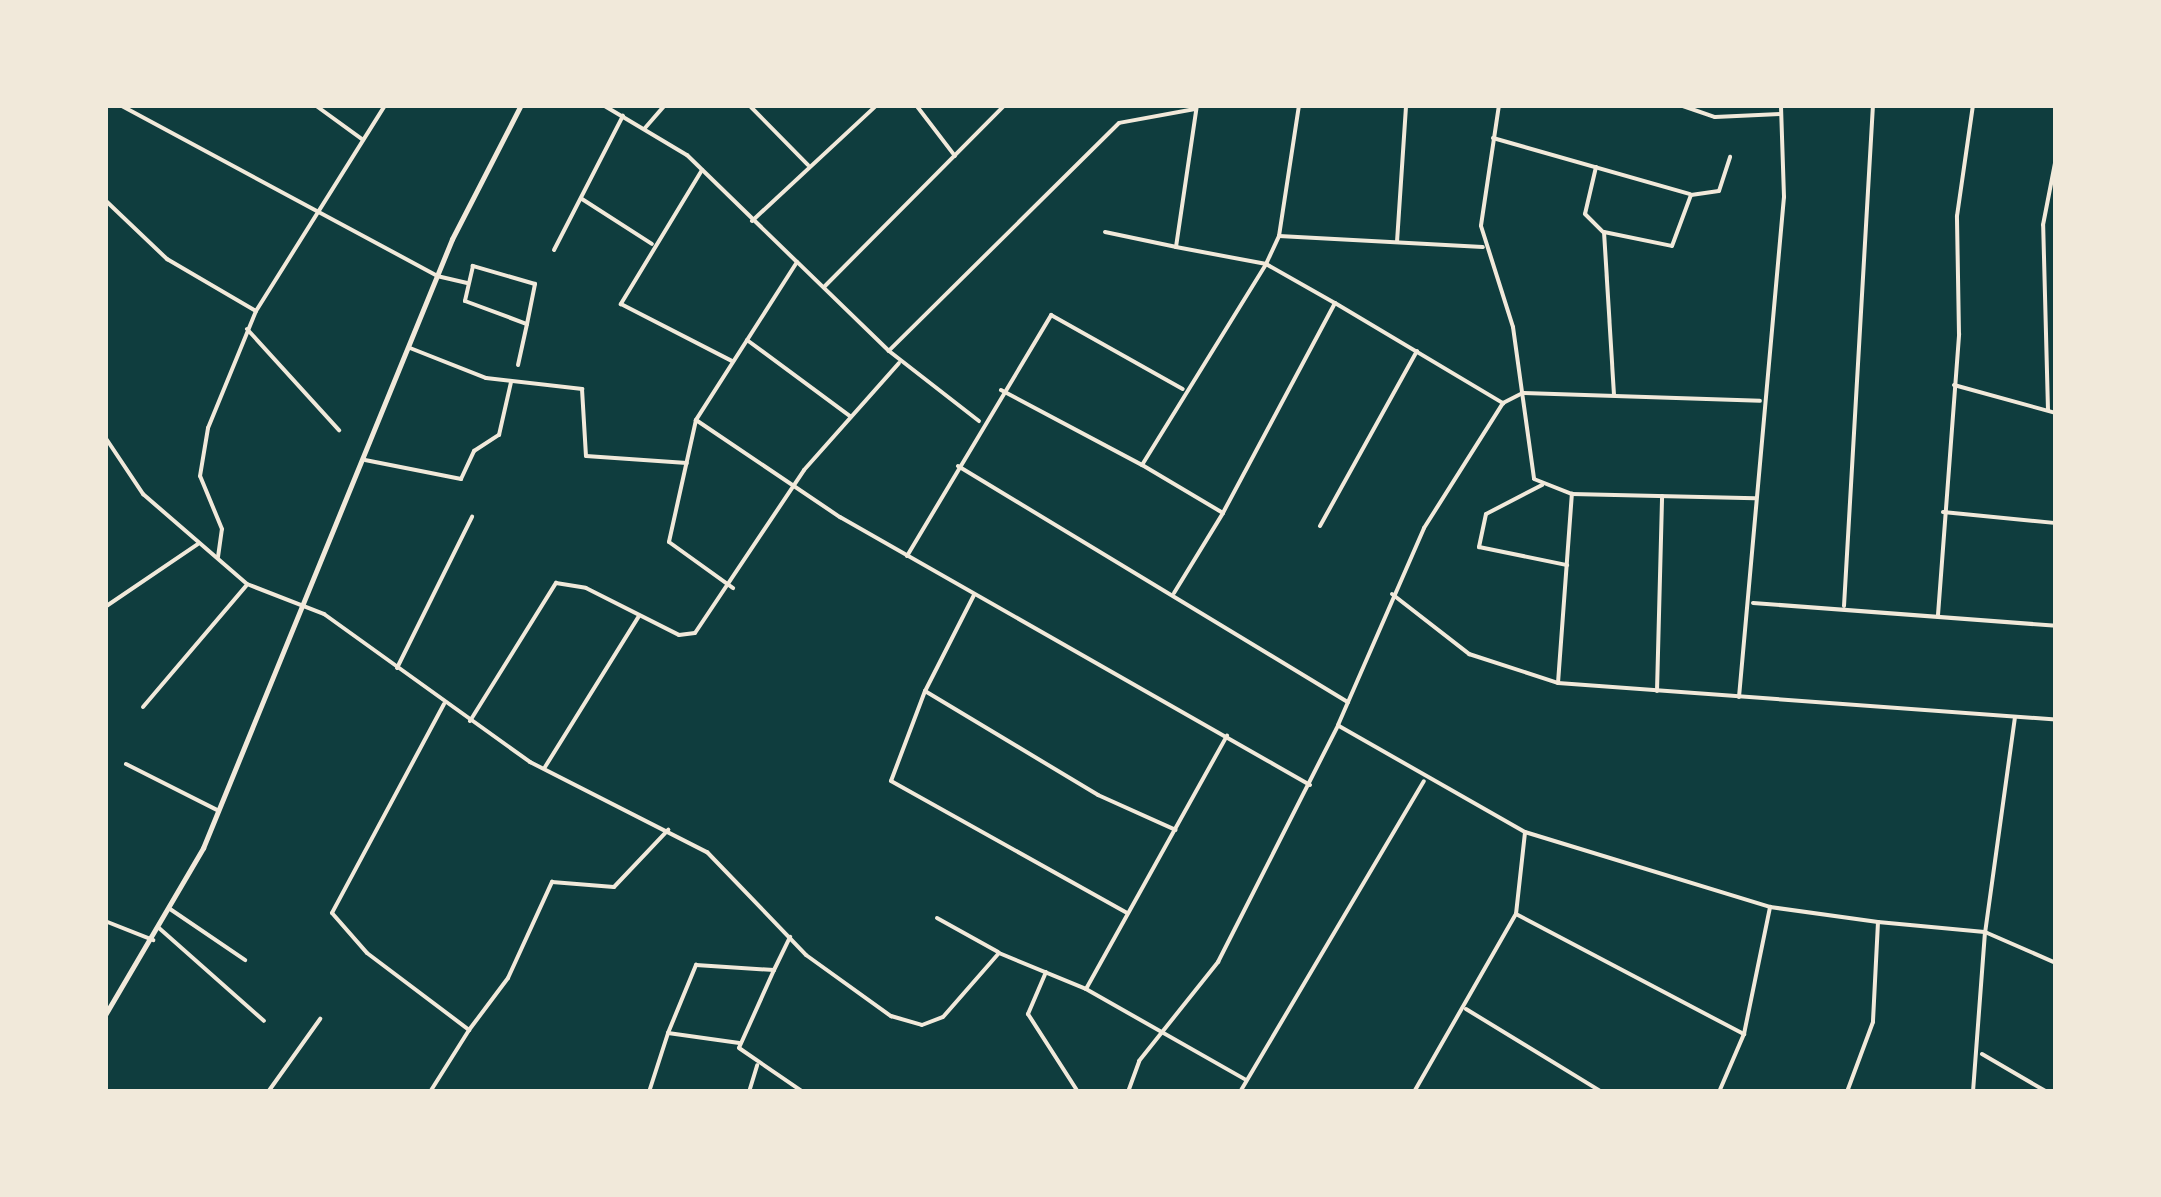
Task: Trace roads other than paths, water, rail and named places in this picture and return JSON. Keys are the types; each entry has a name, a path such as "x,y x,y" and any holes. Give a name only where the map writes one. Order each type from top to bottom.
{"main road":[{"path":"105,1015 160,928 218,811 304,610 437,276 520,105"}],"street":[{"path":"120,105 437,276 468,283"},
{"path":"314,105 362,139"},
{"path":"218,558 222,528 200,458 247,329 385,105"},
{"path":"603,105 702,170 751,222 825,286 899,362 981,422"},
{"path":"644,129 665,105"},
{"path":"749,105 808,165"},
{"path":"751,222 876,105"},
{"path":"916,105 955,156"},
{"path":"825,286 1005,105"},
{"path":"1142,466 1182,389 1266,264 1279,236 1299,105"},
{"path":"1396,242 1406,105"},
{"path":"1499,105 1483,248 1513,327 1528,468 1542,485 1572,494 1754,498"},
{"path":"1680,105 1715,116 1781,114"},
{"path":"1740,697 1753,603 1754,498 1761,401 1784,197 1781,105"},
{"path":"1844,606 1873,105"},
{"path":"1938,615 1954,384 1957,216 1973,105"},
{"path":"888,351 1120,124 1196,107 1176,247"},
{"path":"554,250 623,116"},
{"path":"1493,138 1691,194 1719,191 1730,156"},
{"path":"2048,410 2043,224 2056,158"},
{"path":"1596,168 1585,214 1604,232 1672,246 1691,194"},
{"path":"702,170 652,244 621,304 732,361"},
{"path":"582,199 652,244"},
{"path":"105,200 167,259 256,311"},
{"path":"1105,232 1266,264 1503,403"},
{"path":"1604,232 1614,394"},
{"path":"1279,236 1483,248"},
{"path":"733,588 669,542 696,420 797,262"},
{"path":"518,365 527,324 530,278 476,264 468,283 468,303 527,324"},
{"path":"1174,593 1223,513 1335,304"},
{"path":"908,556 981,422 1058,313 1182,389"},
{"path":"247,329 339,430"},
{"path":"746,340 851,417"},
{"path":"410,348 511,382 582,388 586,456 687,463"},
{"path":"1320,526 1417,352"},
{"path":"470,722 556,582 689,636 733,588 795,485 899,362"},
{"path":"365,460 460,479 474,452 499,436 511,382"},
{"path":"1954,384 2056,413"},
{"path":"1001,390 1223,513"},
{"path":"1128,1092 1160,1032 1218,962 1310,785 1392,594 1503,403 1523,393 1761,401"},
{"path":"696,420 908,556 1310,785"},
{"path":"105,437 144,494 247,584 304,610 396,668 470,722 545,767 668,830 726,867 790,937 911,1025 957,1008 999,953"},
{"path":"958,466 1174,593 1348,702"},
{"path":"1542,485 1486,514 1479,547 1567,565"},
{"path":"1558,683 1572,494"},
{"path":"1657,691 1662,496"},
{"path":"1943,512 2056,523"},
{"path":"396,668 472,517"},
{"path":"105,607 198,544"},
{"path":"142,707 247,584"},
{"path":"1392,594 1469,654 1558,683 2056,720"},
{"path":"974,595 926,691 891,781 1128,913"},
{"path":"1753,603 1844,606 2056,626"},
{"path":"545,767 639,616"},
{"path":"926,691 1098,795 1176,830"},
{"path":"444,704 332,913 367,953 469,1030"},
{"path":"1973,1092 1981,1054 1984,932 2015,717"},
{"path":"1338,725 1424,781 1525,832 1770,907 1984,932 2056,963"},
{"path":"1086,989 1227,736"},
{"path":"126,764 218,811"},
{"path":"1240,1092 1424,781"},
{"path":"430,1092 508,978 552,882 614,888 668,830"},
{"path":"1414,1092 1466,1009 1516,914 1525,832"},
{"path":"1719,1092 1744,1034 1770,907"},
{"path":"170,909 245,960"},
{"path":"1516,914 1744,1034"},
{"path":"937,918 999,953 1086,989 1246,1080"},
{"path":"105,921 152,940"},
{"path":"1848,1092 1873,1022 1878,922"},
{"path":"160,928 264,1022"},
{"path":"739,1043 790,937"},
{"path":"648,1092 696,965 774,970"},
{"path":"1046,972 1028,1014 1078,1092"},
{"path":"1466,1009 1602,1092"},
{"path":"268,1092 320,1018"},
{"path":"668,1033 739,1043 757,1065 803,1092"},
{"path":"1981,1054 2048,1092"},
{"path":"748,1092 757,1065"},
{"path":"2036,1085 2037,1092"}]}
